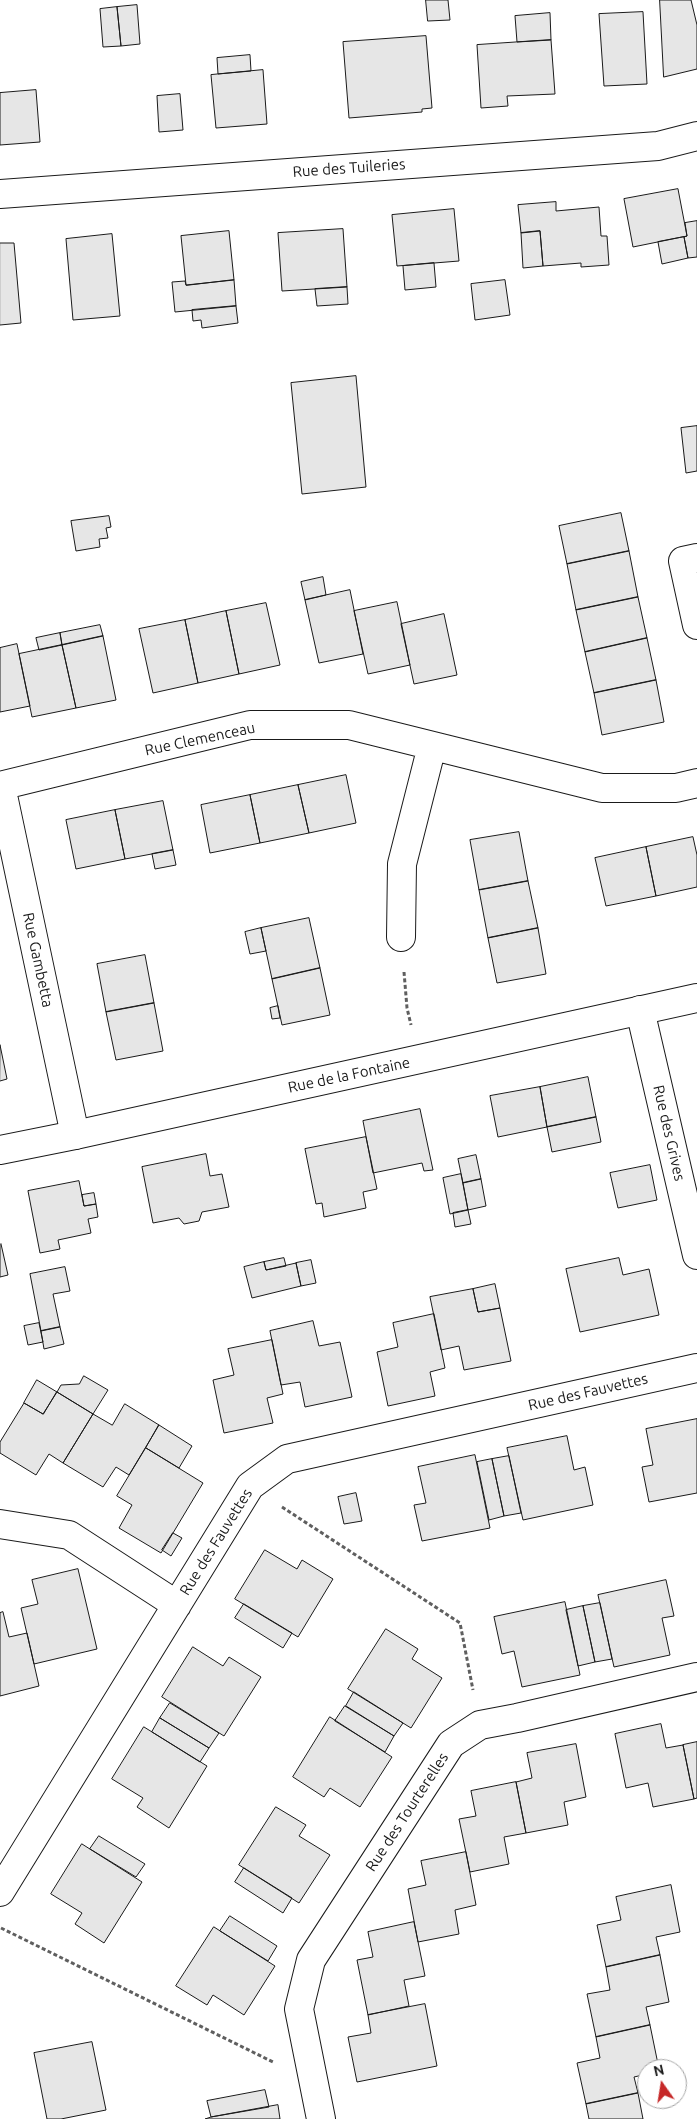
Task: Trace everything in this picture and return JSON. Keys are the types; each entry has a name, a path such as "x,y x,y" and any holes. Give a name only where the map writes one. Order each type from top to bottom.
{"street":[{"name":"Rue des Tuileries","path":"0,194 658,146 697,136"},
{"path":"697,558 683,561 697,625"},
{"name":"Rue Clemenceau","path":"1,786 250,726 349,725 602,788 676,788 697,783"},
{"path":"401,936 402,864 432,746"},
{"name":"Rue Gambetta","path":"1,786 75,1135"},
{"name":"Rue de la Fontaine","path":"0,1150 697,998"},
{"name":"Rue des Grives","path":"640,1010 697,1255"},
{"name":"Rue des Fauvettes","path":"0,1892 250,1486 286,1460 697,1368"},
{"path":"0,1524 69,1535 177,1605"},
{"name":"Rue des Tourterelles","path":"321,2119 299,2009 312,1960 451,1744 480,1725 697,1677"}],"path":[{"path":"401,936 407,1008 419,1059"},
{"path":"250,1486 460,1623 480,1725"},
{"path":"0,1928 313,2081"}],"building":[{"path":"426,0 448,0 450,20 428,21"},
{"path":"660,0 691,0 697,25 697,69 664,77"},
{"path":"137,5 140,44 121,46 117,7"},
{"path":"117,7 121,46 103,47 100,9"},
{"path":"643,12 647,84 604,86 599,14"},
{"path":"550,13 551,40 517,42 515,16"},
{"path":"426,36 432,108 422,109 422,112 349,118 343,42"},
{"path":"551,40 555,94 507,96 508,106 481,108 477,45"},
{"path":"250,55 251,71 218,74 217,58"},
{"path":"263,70 267,124 216,128 211,75"},
{"path":"36,90 40,142 0,145 0,93"},
{"path":"180,94 183,130 159,132 157,96"},
{"path":"678,189 687,236 633,247 624,199"},
{"path":"556,202 556,211 599,207 601,236 607,236 609,265 581,267 581,263 543,266 540,231 521,233 518,205"},
{"path":"454,209 459,261 397,266 392,215"},
{"path":"697,221 697,257 688,258 684,237 687,236 685,223"},
{"path":"343,229 347,287 282,291 278,233"},
{"path":"229,231 234,280 186,285 181,236"},
{"path":"540,231 543,266 523,268 521,233"},
{"path":"112,234 120,316 73,320 66,239"},
{"path":"684,237 688,258 662,264 658,242"},
{"path":"0,243 14,243 21,323 0,325"},
{"path":"434,263 436,287 405,290 403,266"},
{"path":"234,280 236,306 175,312 172,282 185,281 186,285"},
{"path":"505,280 510,315 475,320 471,284"},
{"path":"347,287 348,304 317,306 315,289"},
{"path":"236,306 238,323 202,328 201,320 193,321 192,310"},
{"path":"356,376 366,487 302,494 291,383"},
{"path":"697,426 697,471 686,473 681,428"},
{"path":"621,513 629,551 567,564 559,526"},
{"path":"109,516 111,527 106,528 108,538 99,539 100,547 76,551 71,521"},
{"path":"629,551 638,597 576,610 567,564"},
{"path":"323,577 326,595 305,600 301,582"},
{"path":"350,590 363,654 319,663 305,600"},
{"path":"638,597 647,638 585,652 576,610"},
{"path":"397,602 410,665 368,674 354,611"},
{"path":"266,603 280,665 239,674 226,611"},
{"path":"226,611 239,674 198,683 185,620"},
{"path":"444,614 457,675 414,684 401,624"},
{"path":"185,620 198,683 153,693 139,629"},
{"path":"100,625 103,636 62,645 60,633"},
{"path":"60,633 62,645 39,650 36,638"},
{"path":"103,636 116,700 76,708 62,645"},
{"path":"647,638 656,680 594,693 585,652"},
{"path":"17,644 30,706 0,712 0,648"},
{"path":"62,645 76,708 32,717 19,654"},
{"path":"656,680 664,722 602,735 594,693"},
{"path":"346,775 356,823 309,833 298,785"},
{"path":"298,785 309,833 260,843 250,795"},
{"path":"250,795 260,843 210,853 201,805"},
{"path":"163,801 173,850 125,859 115,810"},
{"path":"115,810 125,859 76,869 66,820"},
{"path":"519,832 528,881 479,890 470,840"},
{"path":"693,837 697,855 697,887 656,896 646,847"},
{"path":"646,847 656,896 606,906 595,858"},
{"path":"173,850 176,865 155,869 152,854"},
{"path":"528,881 538,928 488,938 479,890"},
{"path":"309,918 320,968 272,979 261,928"},
{"path":"261,928 266,951 250,954 245,932"},
{"path":"538,928 546,974 497,983 488,938"},
{"path":"145,955 154,1003 106,1012 97,964"},
{"path":"320,968 330,1015 282,1025 272,979"},
{"path":"154,1003 163,1051 116,1060 106,1012"},
{"path":"278,1006 280,1018 272,1019 270,1008"},
{"path":"0,1045 7,1079 0,1081"},
{"path":"588,1077 596,1117 547,1127 540,1087"},
{"path":"540,1087 547,1127 498,1137 490,1096"},
{"path":"420,1109 433,1170 424,1171 422,1163 373,1173 363,1121"},
{"path":"596,1117 601,1142 552,1152 547,1127"},
{"path":"366,1137 377,1189 363,1192 366,1208 324,1217 322,1203 316,1204 305,1149"},
{"path":"206,1154 210,1176 222,1174 229,1207 202,1212 199,1221 184,1224 179,1218 153,1223 142,1167"},
{"path":"476,1155 481,1179 463,1183 458,1159"},
{"path":"650,1165 657,1200 618,1208 610,1173"},
{"path":"461,1174 468,1210 450,1214 443,1178"},
{"path":"481,1179 486,1206 468,1210 463,1183"},
{"path":"79,1181 84,1206 96,1204 98,1217 88,1219 91,1233 58,1240 60,1249 40,1253 28,1191"},
{"path":"94,1193 96,1204 84,1206 82,1195"},
{"path":"468,1210 471,1224 455,1227 453,1213"},
{"path":"0,1245 8,1275 0,1277"},
{"path":"284,1258 286,1266 266,1270 264,1262"},
{"path":"619,1258 623,1275 649,1269 659,1315 580,1332 566,1269"},
{"path":"311,1260 316,1283 301,1286 296,1263"},
{"path":"264,1262 266,1270 296,1263 301,1286 252,1298 244,1267"},
{"path":"65,1267 70,1291 53,1294 60,1327 41,1331 30,1274"},
{"path":"495,1284 500,1308 478,1312 473,1289"},
{"path":"473,1289 478,1312 500,1308 511,1361 464,1370 459,1346 441,1350 430,1297"},
{"path":"434,1314 445,1368 430,1372 435,1396 388,1406 377,1352 398,1347 393,1323"},
{"path":"313,1321 319,1346 340,1342 352,1397 305,1407 300,1382 281,1385 270,1331"},
{"path":"39,1323 43,1342 28,1345 24,1326"},
{"path":"60,1327 64,1344 44,1349 41,1331"},
{"path":"272,1340 283,1394 267,1398 273,1423 224,1433 213,1380 234,1375 228,1349"},
{"path":"84,1376 108,1390 93,1414 57,1392 61,1385 79,1384"},
{"path":"37,1380 57,1392 43,1414 24,1403"},
{"path":"57,1392 93,1414 63,1463 49,1454 36,1475 0,1453 0,1442 24,1403 43,1414"},
{"path":"125,1404 159,1425 129,1475 116,1467 103,1487 63,1463 93,1414 112,1425"},
{"path":"697,1419 697,1493 649,1502 642,1467 653,1465 646,1429"},
{"path":"159,1425 192,1446 179,1468 146,1448"},
{"path":"567,1436 574,1470 585,1467 593,1505 523,1520 507,1448"},
{"path":"146,1448 203,1483 161,1553 119,1528 132,1505 117,1496"},
{"path":"475,1455 490,1528 422,1541 414,1505 426,1503 418,1467"},
{"path":"509,1456 521,1513 504,1516 492,1459"},
{"path":"492,1459 504,1516 489,1520 477,1462"},
{"path":"356,1493 362,1521 344,1524 338,1497"},
{"path":"173,1533 182,1538 171,1556 162,1550"},
{"path":"265,1550 297,1569 302,1560 333,1579 298,1637 235,1599"},
{"path":"78,1569 97,1649 34,1664 21,1608 38,1604 32,1580"},
{"path":"666,1580 674,1616 662,1618 670,1655 614,1667 598,1595"},
{"path":"565,1602 580,1675 522,1687 514,1651 502,1654 494,1617"},
{"path":"600,1603 612,1659 595,1662 583,1606"},
{"path":"244,1604 292,1633 283,1648 235,1618"},
{"path":"583,1606 595,1662 578,1666 566,1610"},
{"path":"3,1612 9,1637 27,1633 39,1686 0,1696 0,1613"},
{"path":"386,1629 418,1649 412,1659 442,1678 411,1728 348,1689"},
{"path":"193,1647 223,1666 229,1657 261,1677 224,1736 162,1697"},
{"path":"354,1692 403,1723 394,1736 346,1706"},
{"path":"170,1703 219,1733 209,1748 160,1718"},
{"path":"345,1706 394,1736 385,1752 335,1721"},
{"path":"330,1717 392,1757 360,1807 330,1788 324,1797 293,1777"},
{"path":"160,1718 209,1748 200,1762 152,1732"},
{"path":"661,1724 666,1748 683,1745 694,1799 653,1807 648,1783 626,1788 615,1734"},
{"path":"144,1727 207,1766 169,1828 137,1807 143,1798 112,1779"},
{"path":"697,1742 697,1798 694,1799 683,1745"},
{"path":"576,1744 586,1797 564,1802 568,1825 526,1833 516,1782 532,1778 527,1753"},
{"path":"516,1782 526,1833 504,1837 509,1864 470,1872 459,1819 476,1816 471,1791"},
{"path":"276,1807 306,1825 299,1836 330,1855 299,1903 239,1865"},
{"path":"99,1836 145,1864 136,1877 90,1849"},
{"path":"82,1844 142,1882 104,1943 75,1924 82,1913 51,1894"},
{"path":"466,1852 476,1905 455,1910 459,1934 418,1942 408,1889 426,1885 421,1861"},
{"path":"244,1868 292,1898 283,1913 235,1882"},
{"path":"671,1885 680,1932 656,1937 660,1955 606,1967 597,1925 621,1920 616,1897"},
{"path":"230,1916 277,1946 268,1961 220,1931"},
{"path":"414,1922 425,1976 404,1980 409,2006 368,2015 357,1960 373,1957 368,1932"},
{"path":"214,1927 275,1966 244,2015 213,1995 207,2005 176,1986"},
{"path":"660,1955 669,2002 646,2007 650,2025 596,2037 587,1994 610,1990 606,1967"},
{"path":"425,2004 437,2066 357,2082 348,2037 371,2033 368,2015"},
{"path":"650,2025 657,2059 637,2059 637,2076 634,2077 637,2093 586,2104 577,2063 600,2058 596,2037"},
{"path":"92,2042 106,2110 61,2119 47,2119 34,2053"},
{"path":"265,2090 269,2107 211,2117 207,2101"},
{"path":"637,2093 637,2109 641,2109 643,2119 589,2119 586,2104"},
{"path":"278,2105 280,2119 205,2119 211,2117"}]}
